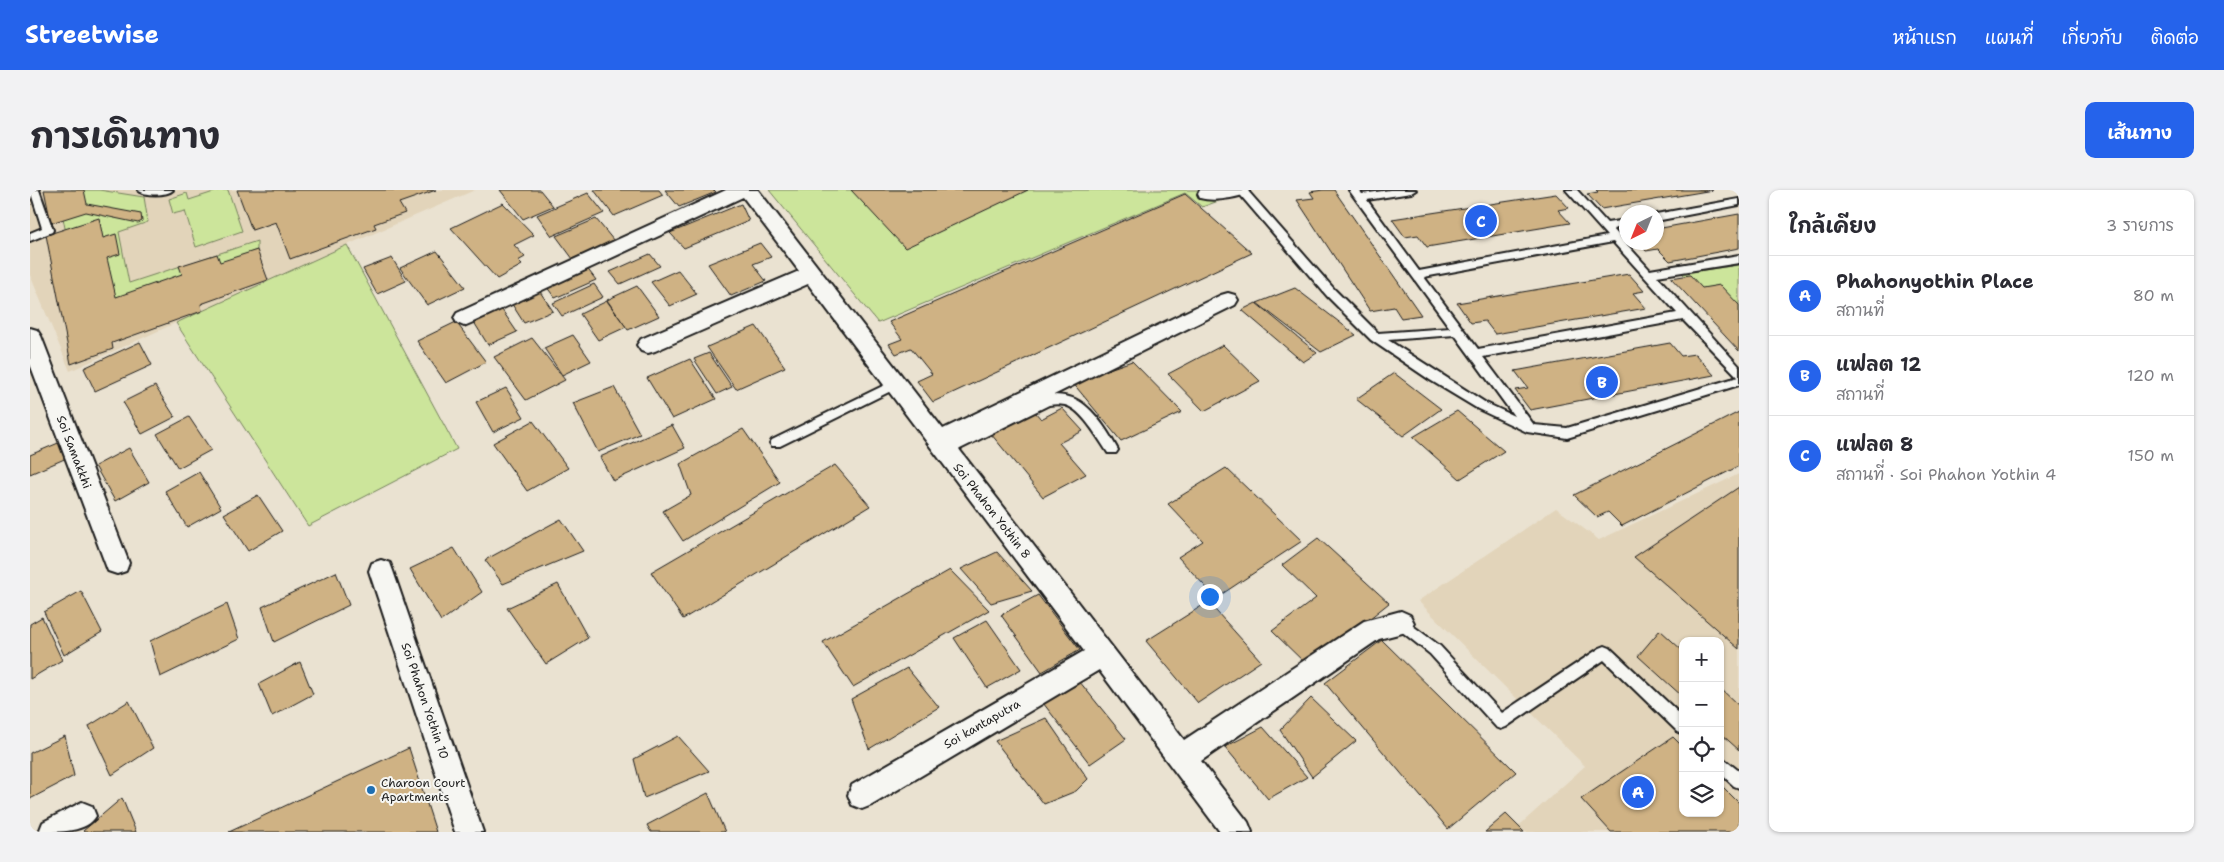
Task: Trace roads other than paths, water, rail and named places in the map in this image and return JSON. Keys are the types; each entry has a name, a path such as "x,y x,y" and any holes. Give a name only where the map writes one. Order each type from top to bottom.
{"street":[{"path":"464,318 742,190"},
{"name":"Soi Phahon Yothin 8","path":"748,190 1238,832"},
{"path":"1207,194 1240,190"},
{"path":"648,345 812,274"},
{"path":"942,446 1228,300"},
{"name":"Soi Samakkhi","path":"31,339 117,563"},
{"name":"Soi Phahon Yothin 10","path":"381,571 469,832"},
{"path":"1181,758 1373,629 1401,623"},
{"name":"Soi kantaputra","path":"862,795 1102,654"},
{"path":"54,832 82,816"}],"lane":[{"path":"30,237 48,230 34,190"},
{"path":"143,190 168,190"},
{"path":"1240,190 1331,293 1375,337 1434,377 1482,406 1531,429 1567,433 1739,382"},
{"path":"1357,194 1411,190"},
{"path":"1571,190 1739,373"},
{"path":"1357,194 1531,429"},
{"path":"1664,216 1739,202"},
{"path":"1605,227 1619,224"},
{"path":"1416,275 1615,238"},
{"path":"1648,274 1739,259"},
{"path":"1476,354 1686,315"},
{"path":"1375,337 1460,331"},
{"path":"776,443 895,384"},
{"path":"942,446 1047,400 1060,400 1072,403 1095,425 1112,450"},
{"path":"1401,623 1435,650 1501,722 1605,652 1679,723"},
{"path":"1724,767 1739,781"}],"place":[{"name":"แฟลต 8","path":"1481,221"},
{"name":"แฟลต 12","path":"1602,382"},
{"name":"Charoon Court Apartments","path":"371,790"},
{"name":"Phahonyothin Place","path":"1638,792"}]}
